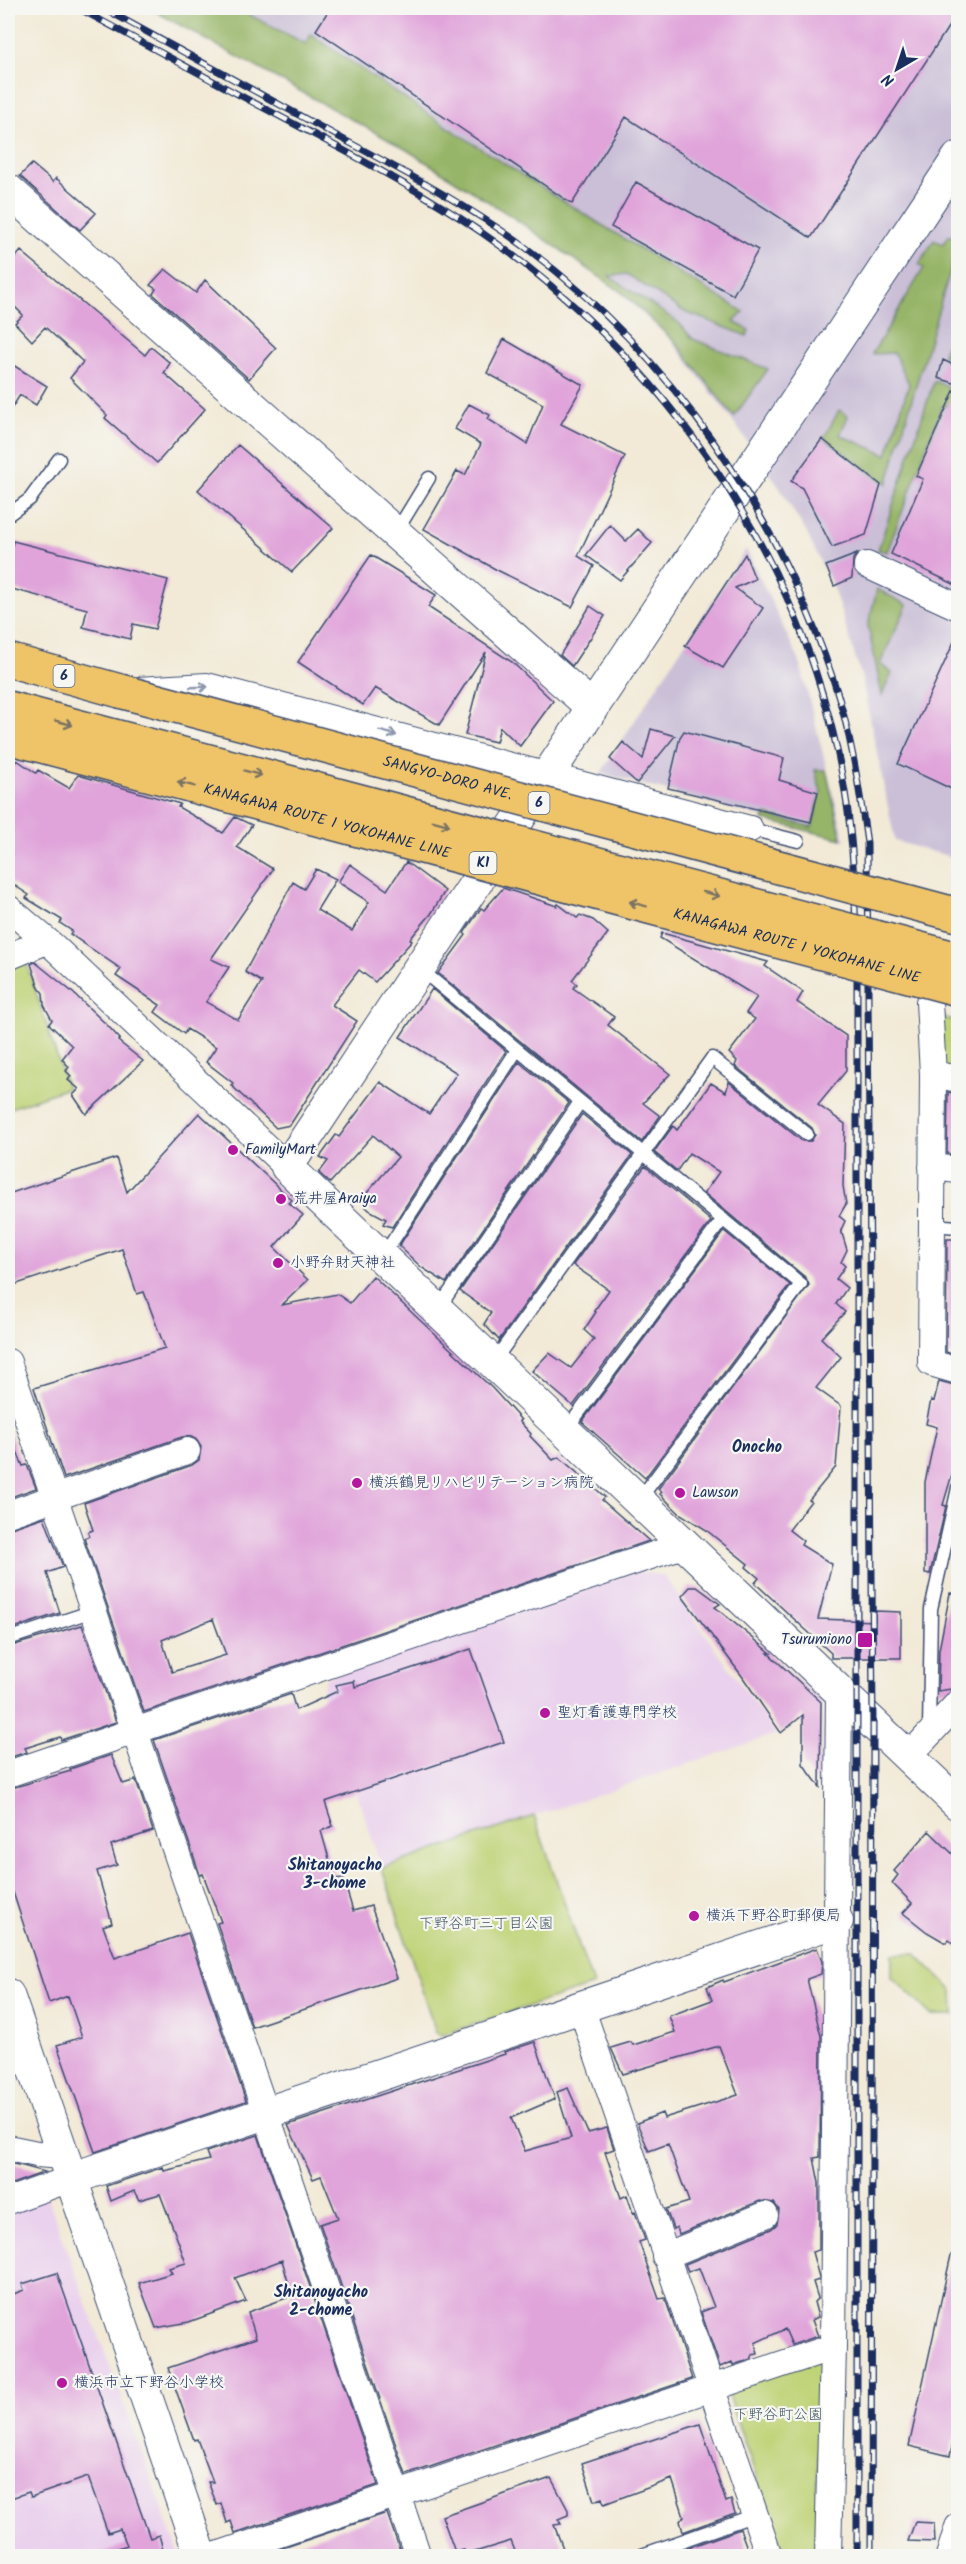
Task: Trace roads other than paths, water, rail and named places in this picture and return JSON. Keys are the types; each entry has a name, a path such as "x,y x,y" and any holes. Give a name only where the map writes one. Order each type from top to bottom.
{"main road":[{"name":"SANGYO-DORO AVE.","path":"8,660 958,915"},
{"name":"KANAGAWA ROUTE 1 YOKOHANE LINE","path":"8,708 958,959"},
{"name":"KANAGAWA ROUTE 1 YOKOHANE LINE","path":"8,737 958,989"}],"street":[{"path":"287,1167 955,170"},
{"path":"8,190 593,708"},
{"path":"867,565 958,607"},
{"path":"120,691 207,686 750,829"},
{"path":"8,908 46,940 383,1256 873,1725 919,1745 958,1804"},
{"path":"8,957 46,940"},
{"path":"929,1002 933,1074 931,1363 958,1371"},
{"path":"933,1074 958,1079"},
{"path":"932,1167 958,1170"},
{"path":"8,1362 264,2115 278,2148 418,2556"},
{"path":"8,1514 187,1451"},
{"path":"8,1774 686,1544"},
{"path":"828,2556 833,2347 839,1691"},
{"path":"919,1745 958,1704"},
{"path":"8,2201 66,2167 264,2115 837,1921"},
{"path":"8,1995 201,2556"},
{"path":"581,2007 770,2556"},
{"path":"8,2148 37,2154 66,2167"},
{"path":"665,2256 765,2215"},
{"path":"214,2556 398,2496 833,2347"},
{"path":"949,2556 958,2527"}],"lane":[{"path":"8,515 30,499 59,459"},
{"path":"396,533 429,478"},
{"path":"750,829 798,841"},
{"path":"420,969 801,1284 639,1500"},
{"path":"383,1256 518,1050"},
{"path":"494,1362 712,1058 807,1134"},
{"path":"438,1309 580,1102"},
{"path":"565,1431 723,1219"},
{"path":"932,1225 958,1227"},
{"path":"919,1745 931,1609 958,1488"},
{"path":"8,1639 93,1611"},
{"path":"639,2556 755,2515"}],"railway":[{"path":"78,8 363,161 441,206 516,258 586,317 650,384 706,456 755,534 795,616 825,702 845,792 851,837 857,972 857,2556"},
{"path":"103,8 460,204 507,234 581,292 629,339 673,388 713,442 749,498 782,556 833,679 854,760 867,843 873,1725 871,2556"}],"place":[{"name":"FamilyMart","path":"233,1150"},
{"name":"荒井屋Araiya","path":"281,1199"},
{"name":"小野弁財天神社","path":"278,1263"},
{"name":"横浜鶴見リハビリテーション病院","path":"357,1483"},
{"name":"Lawson","path":"680,1493"},
{"name":"Tsurumiono","path":"865,1640"},
{"name":"聖灯看護専門学校","path":"545,1713"},
{"name":"横浜下野谷町郵便局","path":"694,1916"},
{"name":"横浜市立下野谷小学校","path":"62,2383"}],"district":[{"name":"Onocho","path":"757,1447"},
{"name":"Shitanoyacho 3-chome","path":"335,1874"},
{"name":"Shitanoyacho 2-chome","path":"321,2301"}],"park label":[{"name":"下野谷町三丁目公園","path":"486,1924"},
{"name":"下野谷町公園","path":"778,2415"}]}
